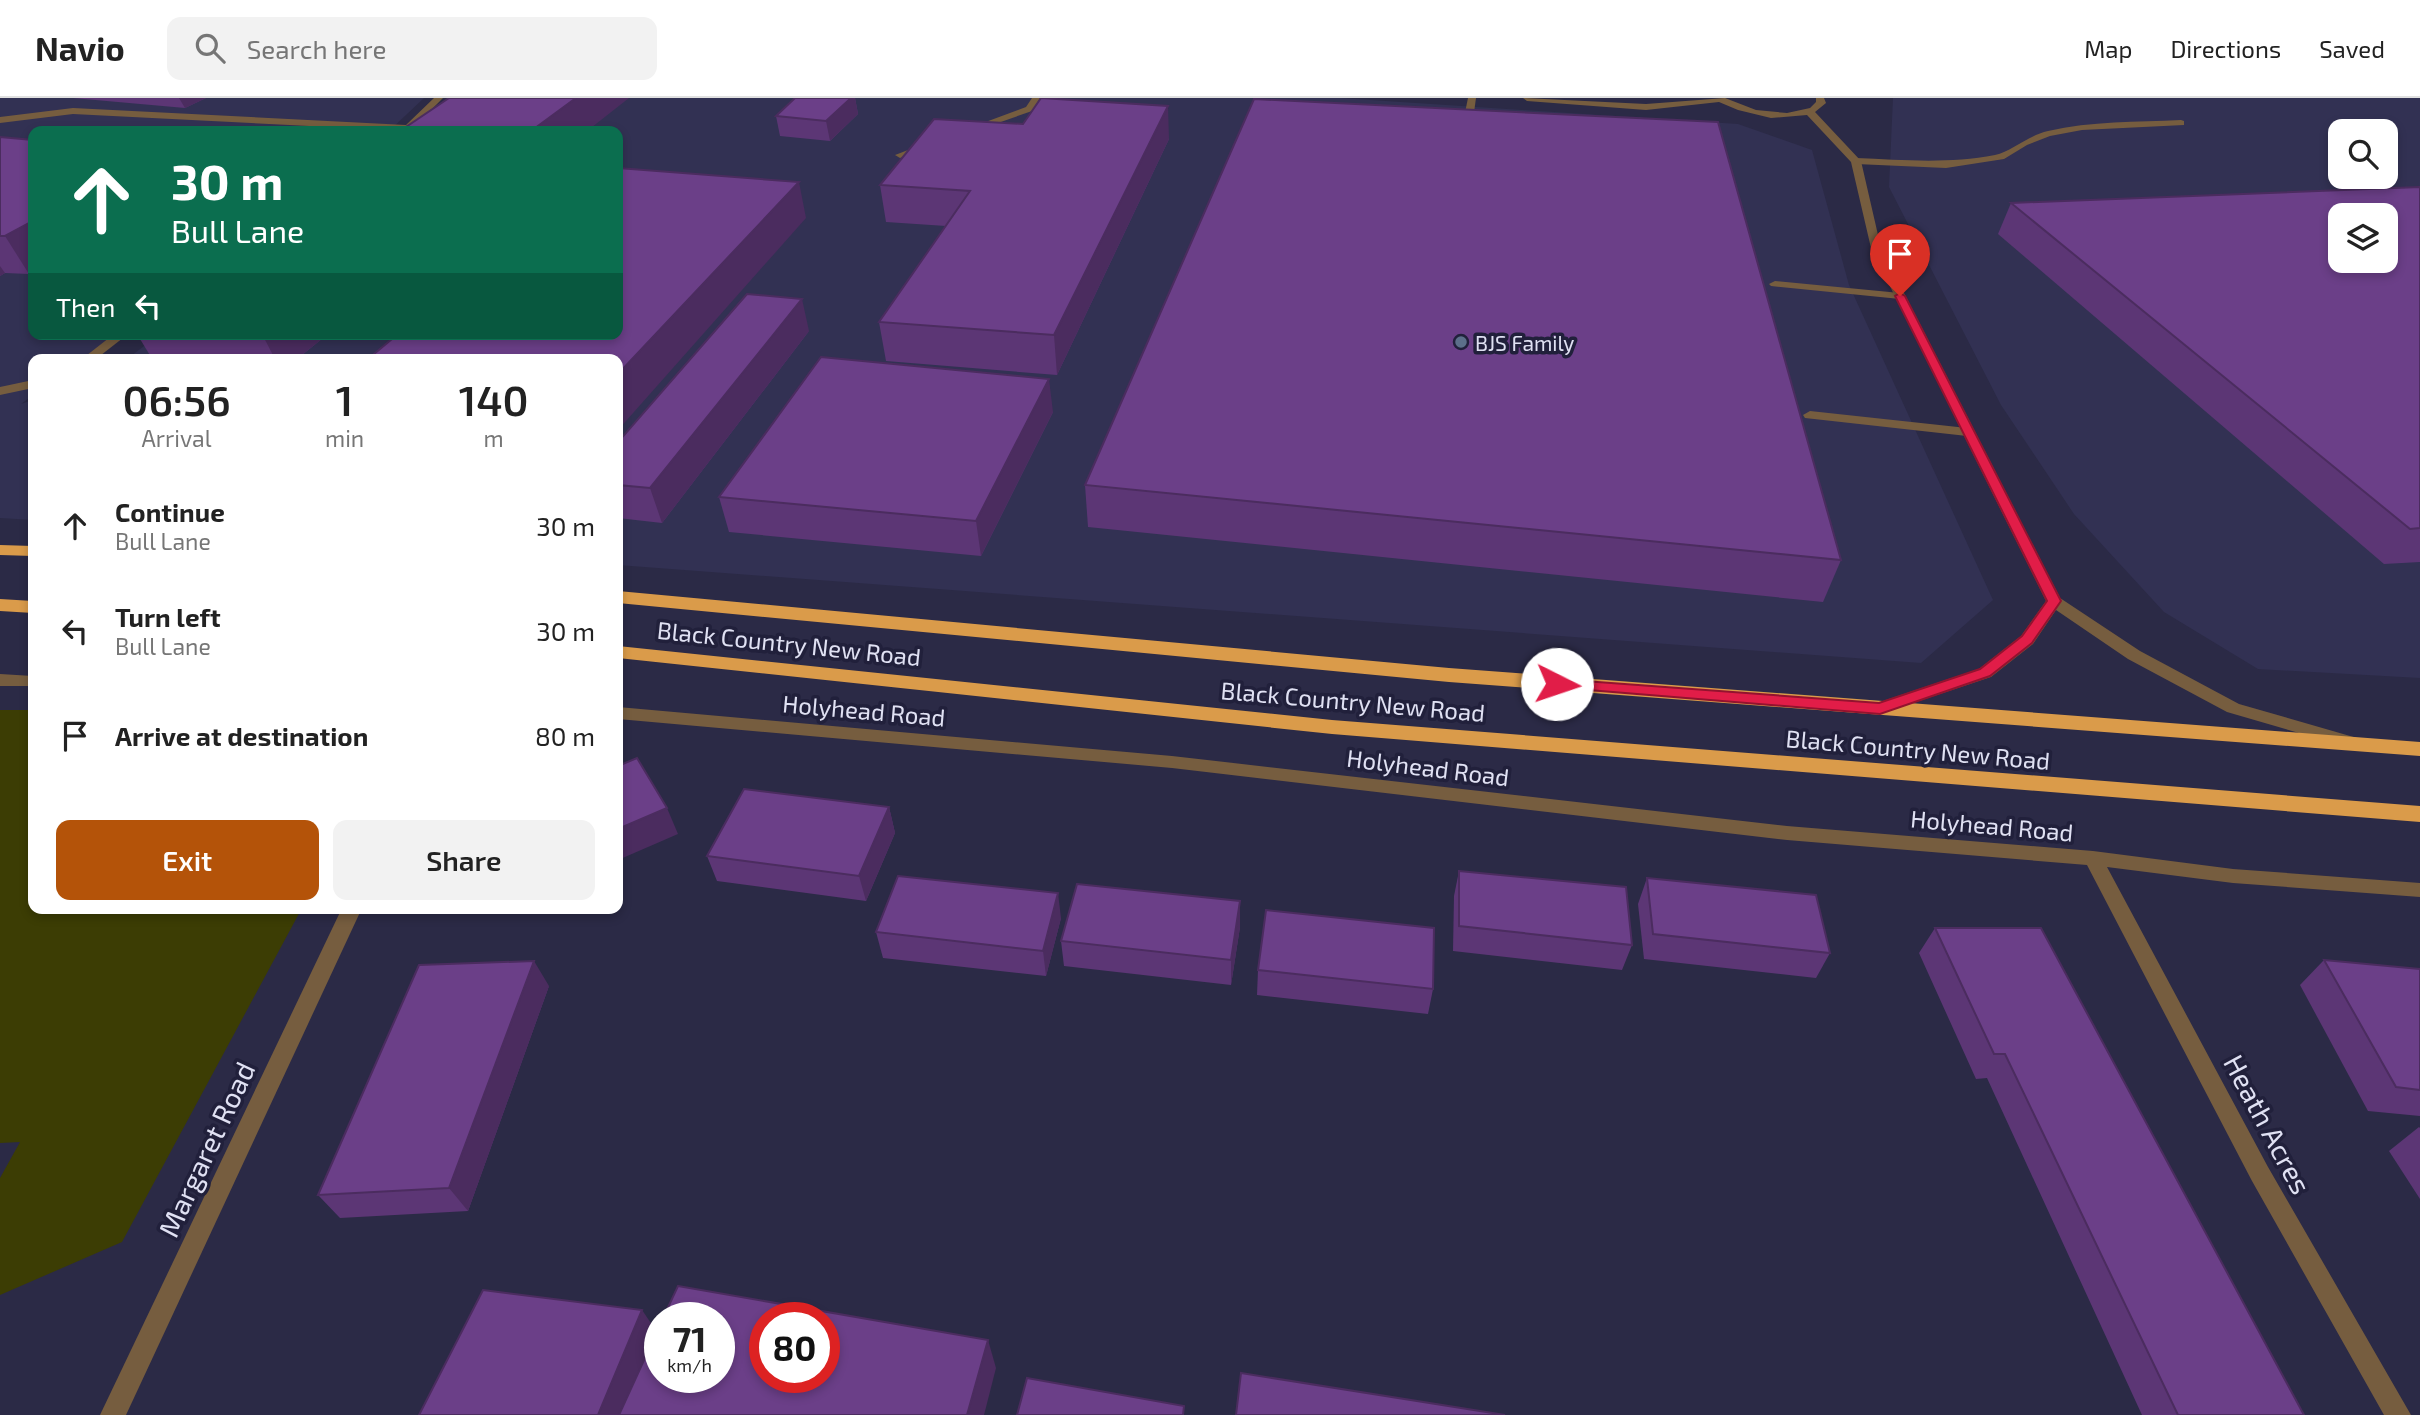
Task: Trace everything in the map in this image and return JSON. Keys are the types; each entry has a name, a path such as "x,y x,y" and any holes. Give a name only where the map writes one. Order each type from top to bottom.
{"highway":[{"path":"0,550 28,551"},
{"name":"Black Country New Road","path":"623,597 1449,675 2420,749"},
{"path":"0,605 28,607"},
{"name":"Black Country New Road","path":"623,653 1332,727 2420,814"}],"street":[{"path":"411,126 439,98"},
{"path":"964,132 1029,109 1036,98"},
{"path":"1467,127 1472,98"},
{"path":"1527,98 1646,107 1720,99 1761,113 1787,115 1818,108 1820,98"},
{"path":"0,120 73,111 337,126"},
{"path":"1809,112 1856,161 1877,248 2054,601 2134,655 2232,708 2365,745"},
{"path":"1856,161 1946,165 2001,157 2024,143 2047,134 2082,127 2182,123"},
{"path":"900,155 938,141"},
{"path":"1775,284 1900,296"},
{"path":"95,354 114,340"},
{"path":"0,391 28,385"},
{"path":"1810,415 1967,432"},
{"path":"1880,708 1985,673 2027,640 2054,601"},
{"path":"0,680 28,681"},
{"name":"Holyhead Road","path":"623,713 1172,762 1787,833 2093,858 2233,876 2420,890"},
{"name":"Heath Acres","path":"2093,858 2260,1174 2398,1415"},
{"name":"Margaret Road","path":"113,1415 349,914"}],"shaded area":[{"path":"0,98 424,98 394,126 28,126 28,340 109,340 90,354 28,354 28,399 21,404 28,402 28,520 0,518"},
{"path":"475,98 1340,98 1738,124 1812,150 1849,285 1993,600 1921,663 623,565 623,354 134,354 152,340 623,340 623,126 437,126"},
{"path":"1893,98 2420,98 2420,678 2258,669 2164,612 2074,514 2001,405 1889,187"},
{"path":"0,710 28,710 28,914 299,914 122,1242 0,1295 0,1178 20,1142 0,1143"}],"building":[{"path":"449,98 576,98 538,126 407,126"},
{"path":"795,98 851,98 826,121 776,116"},
{"path":"1041,98 1168,106 1054,335 879,322 970,191 880,185 934,119 1023,124"},
{"name":"BJS Family","path":"1254,99 1718,122 1841,560 1085,485"},
{"path":"0,137 28,140 28,224 0,236"},
{"path":"623,168 799,182 623,369 623,354 374,354 391,340 623,340"},
{"path":"2420,187 2420,528 2410,529 2011,203"},
{"path":"747,294 802,299 650,488 623,485 623,436"},
{"path":"821,357 1049,379 976,521 719,497"},
{"path":"637,758 667,808 623,827 623,764"},
{"path":"744,789 889,807 859,876 707,856"},
{"path":"1459,871 1626,887 1632,945 1459,926"},
{"path":"898,876 1058,893 1043,951 876,932"},
{"path":"1647,878 1816,895 1830,953 1653,934"},
{"path":"1077,884 1240,901 1231,960 1061,941"},
{"path":"1266,910 1434,928 1433,989 1258,970"},
{"path":"1935,928 2041,928 2304,1415 2178,1415 2005,1054 1994,1054"},
{"path":"2324,960 2420,969 2420,1090 2396,1087"},
{"path":"534,961 449,1188 318,1195 419,965"},
{"path":"678,1286 770,1302 749,1302 749,1393 840,1393 840,1314 988,1340 967,1415 619,1415 644,1360 644,1393 735,1393 735,1302 670,1302"},
{"path":"483,1290 642,1310 598,1415 419,1415"},
{"path":"1241,1373 1505,1415 1236,1415"},
{"path":"1027,1378 1184,1406 1183,1415 1017,1415"}],"place":[{"name":"BJS Family","path":"1461,342"}],"route":[{"path":"1557,684 1880,708 1985,673 2027,640 2054,601 1900,296"}]}
